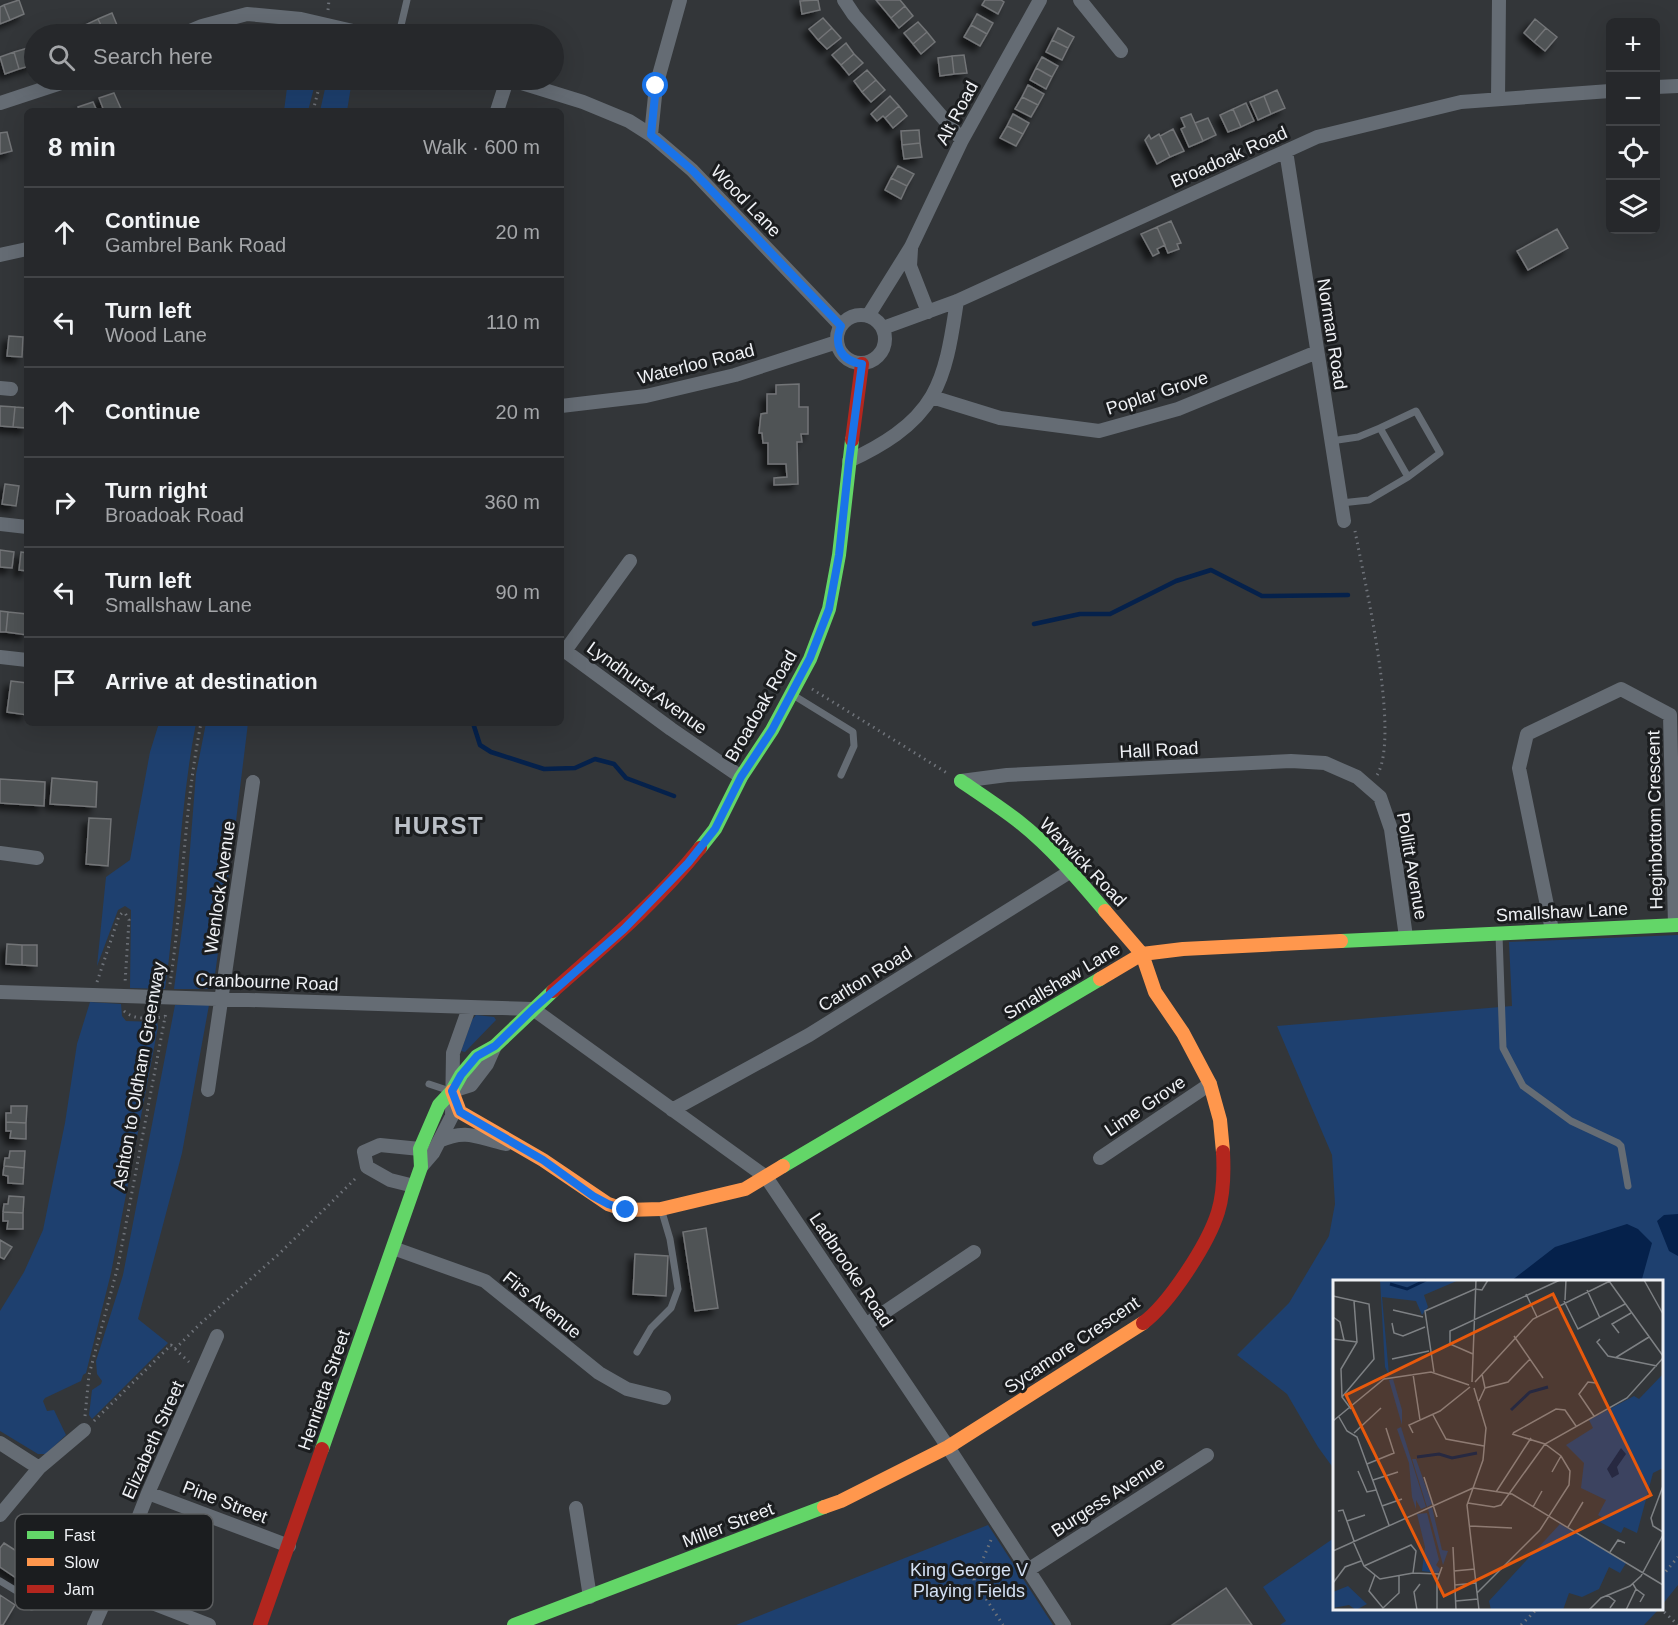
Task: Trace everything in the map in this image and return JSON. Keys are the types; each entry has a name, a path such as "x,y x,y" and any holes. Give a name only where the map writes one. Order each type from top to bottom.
{"street":[{"path":"651,135 656,86 680,0"},
{"path":"844,0 854,15 962,140"},
{"name":"Alt Road","path":"868,316 911,247 962,140 1040,0"},
{"path":"1080,0 1121,51"},
{"path":"1498,99 1499,0"},
{"path":"210,24 247,14 301,19 323,24"},
{"path":"1660,87 1678,86"},
{"path":"0,103 40,90"},
{"path":"498,108 504,90"},
{"name":"Wood Lane","path":"544,90 583,102 630,121 651,135 692,170 841,326"},
{"name":"Broadoak Road","path":"883,328 957,301 1317,137 1461,102 1606,91"},
{"name":"Norman Road","path":"1286,151 1344,521"},
{"path":"911,247 910,266 928,312"},
{"path":"0,255 24,250"},
{"path":"849,461 893,437 932,397 951,341 957,301"},
{"path":"853,316 874,318 883,328 886,336 882,352 870,362 855,363 843,355 837,342 841,326 853,316"},
{"name":"Waterloo Road","path":"564,406 646,396 735,375 837,342"},
{"name":"Poplar Grove","path":"932,397 1000,418 1099,431 1178,409 1317,352"},
{"name":"Broadoak Road","path":"452,1091 461,1075 477,1056 495,1046 533,1009 624,929 688,863 715,829 741,777 772,730 810,658 829,609 839,555 862,364"},
{"path":"0,524 24,527"},
{"path":"564,649 630,561"},
{"name":"Lyndhurst Avenue","path":"564,651 741,777"},
{"path":"0,657 24,660"},
{"name":"Heginbottom Crescent","path":"1552,930 1519,768 1527,734 1621,689 1671,715 1677,925"},
{"name":"Hall Road","path":"961,781 1007,775 1291,761 1324,763 1357,777"},
{"name":"Pollitt Avenue","path":"1357,777 1380,796 1391,830 1406,937"},
{"name":"Warwick Road","path":"961,781 1019,822 1071,871 1143,954"},
{"name":"Wenlock Avenue","path":"208,1090 218,998 253,782"},
{"path":"0,853 38,858"},
{"name":"Carlton Road","path":"672,1110 808,1035 1071,871"},
{"name":"Smallshaw Lane","path":"452,1091 460,1112 525,1149 608,1204 626,1210 661,1209 745,1189 1143,954 1183,949 1677,925"},
{"name":"Sycamore Crescent","path":"948,1447 1150,1318 1172,1295 1198,1254 1218,1212 1224,1172 1222,1140 1220,1120 1210,1084 1183,1033 1155,992 1143,954"},
{"name":"Cranbourne Road","path":"0,992 533,1009"},
{"path":"452,1091 453,1053 469,1008"},
{"name":"Ladbrooke Road","path":"533,1009 766,1177 867,1324 1064,1625"},
{"name":"Lime Grove","path":"1100,1158 1210,1084"},
{"name":"Henrietta Street","path":"260,1625 414,1186 421,1167 433,1153 433,1138 439,1106 452,1091"},
{"name":"Smallshaw Lane","path":"433,1138 468,1133 525,1149"},
{"name":"Henrietta Street","path":"421,1167 420,1149 433,1138"},
{"path":"414,1186 390,1180 367,1167 364,1152 380,1145 420,1149"},
{"name":"Firs Avenue","path":"393,1248 485,1281 598,1373 627,1389 664,1398"},
{"path":"867,1324 974,1252"},
{"name":"Elizabeth Street","path":"140,1514 217,1336"},
{"path":"0,1515 39,1468 84,1430"},
{"path":"0,1443 39,1468"},
{"name":"Miller Street","path":"514,1625 841,1501 948,1447"},
{"name":"Burgess Avenue","path":"1028,1570 1208,1455"},
{"name":"Pine Street","path":"148,1493 204,1514"},
{"path":"576,1508 590,1597"},
{"name":"Pine Street","path":"213,1517 289,1546"},
{"name":"Elizabeth Street","path":"94,1625 101,1610"},
{"path":"170,1610 209,1625"}],"lane":[{"path":"401,24 407,0"},
{"path":"1331,441 1358,438 1416,411 1440,453 1408,477 1369,500 1341,503"},
{"path":"1380,428 1408,477"},
{"path":"791,694 853,732 854,746 842,775"},
{"path":"1499,933 1503,1048 1522,1086 1571,1121 1618,1143 1621,1146 1628,1186"},
{"path":"429,1084 452,1091"},
{"path":"638,1352 651,1328 671,1308 678,1289 661,1209"},
{"path":"0,1581 15,1590"}],"path":[{"path":"314,108 318,90"},
{"path":"1344,521 1354,525 1375,632 1385,710 1383,766 1369,787"},
{"path":"798,680 961,781"},
{"name":"Ashton to Oldham Greenway","path":"170,988 189,795 200,726"},
{"path":"96,996 117,920 122,913 128,914 129,920 124,992"},
{"path":"124,1004 124,1011 130,1016 165,1017"},
{"name":"Ashton to Oldham Greenway","path":"84,1430 89,1375 118,1266 167,1008"},
{"path":"84,1430 171,1345 176,1349 200,1324 280,1253 367,1167"},
{"path":"998,1525 974,1580 1003,1625"},
{"path":"1663,1575 1678,1557"},
{"path":"1521,1625 1536,1610"},
{"path":"1662,1610 1678,1625"}],"green space":[{"path":"287,90 313,90 309,108 284,108"},
{"path":"325,90 350,90 347,108 321,108"},
{"path":"158,726 195,726 182,822 165,989 130,988 131,910 125,906 118,910 97,966 106,877 130,860 150,752"},
{"path":"205,726 248,726 213,989 174,989 186,899 196,774"},
{"path":"1678,935 1678,1585 1663,1604 1663,1280 1333,1280 1333,1468 1287,1394 1237,1355 1289,1303 1329,1236 1335,1204 1332,1155 1277,1026 1512,1006 1509,942"},
{"path":"90,1002 121,1004 122,1016 126,1021 157,1022 158,1027 111,1273 86,1373 81,1381 43,1401 47,1411 54,1410 66,1435 46,1454 38,1454 0,1431 0,1311 24,1272 43,1230 65,1123 77,1044"},
{"path":"175,1005 209,1005 182,1153 138,1319 168,1343 92,1419 89,1415 92,1390 102,1381 97,1374 96,1361 123,1275"},
{"path":"476,1015 494,1017 496,1020 465,1052 461,1051 472,1020"},
{"name":"King George V Playing Fields","path":"988,1525 1053,1625 736,1625"},
{"path":"1333,1539 1333,1610 1658,1610 1644,1625 1280,1625 1286,1621 1263,1587"}],"shaded area":[{"path":"1678,1214 1678,1256 1669,1251 1657,1221 1664,1215"},
{"path":"1627,1224 1638,1229 1652,1243 1642,1279 1640,1280 1512,1280 1555,1247"}],"building":[{"path":"19,0 24,14 10,20 4,5"},
{"path":"818,0 820,10 802,14 800,1"},
{"path":"876,0 900,0 905,6 891,18"},
{"path":"985,0 1004,2 998,14 982,5"},
{"path":"4,5 10,20 0,24 0,7"},
{"path":"905,6 913,16 899,28 891,18"},
{"path":"112,13 117,24 100,24 98,19"},
{"path":"977,14 993,23 987,34 971,25"},
{"path":"823,18 832,28 818,40 809,29"},
{"path":"98,19 100,24 87,24"},
{"path":"1535,19 1546,28 1534,42 1524,33"},
{"path":"918,22 927,32 913,44 904,33"},
{"path":"971,25 987,34 980,46 964,37"},
{"path":"832,28 841,38 827,49 818,40"},
{"path":"1058,28 1074,37 1068,48 1052,40"},
{"path":"1546,28 1557,37 1545,51 1534,42"},
{"path":"927,32 935,42 921,54 913,44"},
{"path":"1052,40 1068,48 1062,60 1046,52"},
{"path":"846,43 854,54 841,65 832,55"},
{"path":"24,49 24,68 19,69 14,52"},
{"path":"14,52 19,69 5,74 0,57"},
{"path":"854,54 863,63 849,75 841,65"},
{"path":"964,55 967,73 954,74 952,56"},
{"path":"952,56 954,74 940,76 938,58"},
{"path":"1042,57 1058,66 1052,77 1036,68"},
{"path":"1036,68 1052,77 1046,89 1030,80"},
{"path":"867,70 876,80 862,92 854,81"},
{"path":"876,80 885,90 871,102 862,92"},
{"path":"1028,85 1044,94 1038,105 1022,97"},
{"path":"1277,90 1285,108 1271,114 1264,96"},
{"path":"114,93 121,108 103,108 99,98"},
{"path":"890,96 899,106 885,118 883,116 877,121 871,114"},
{"path":"1264,96 1271,114 1258,120 1250,102"},
{"path":"1022,97 1038,105 1031,117 1015,109"},
{"path":"93,102 96,108 78,108"},
{"path":"1246,103 1254,121 1241,127 1233,109"},
{"path":"899,106 907,116 893,128 885,118"},
{"path":"1233,109 1241,127 1228,132 1220,115"},
{"path":"1013,114 1029,123 1023,134 1007,126"},
{"path":"1191,114 1203,141 1189,147 1181,129 1185,127 1181,118"},
{"path":"1208,118 1216,135 1203,141 1195,123"},
{"path":"1007,126 1023,134 1016,146 1000,138"},
{"path":"1173,129 1184,151 1170,157 1160,136"},
{"path":"919,130 920,143 902,145 901,131"},
{"path":"7,132 12,151 0,154 0,133"},
{"path":"1159,134 1170,157 1157,164 1145,140 1149,135 1151,139"},
{"path":"920,143 922,157 904,159 902,145"},
{"path":"898,166 914,174 907,186 891,178"},
{"path":"891,178 907,186 901,199 885,190"},
{"path":"1171,221 1181,243 1177,244 1179,249 1168,253 1157,227"},
{"path":"1157,227 1165,245 1157,249 1159,253 1153,256 1141,234"},
{"path":"1557,229 1568,248 1528,270 1517,251"},
{"path":"9,336 23,337 22,357 7,356"},
{"path":"799,384 799,407 808,407 808,434 801,434 802,442 797,442 798,484 774,485 774,478 787,477 786,464 768,464 768,443 763,443 762,433 759,433 761,414 767,413 767,394 776,394 776,385"},
{"path":"0,406 15,407 13,427 0,426"},
{"path":"15,407 24,408 24,428 13,427"},
{"path":"5,484 19,486 16,506 2,504"},
{"path":"0,550 14,552 12,568 0,567"},
{"path":"21,552 24,552 24,571 19,570"},
{"path":"0,611 8,612 6,632 0,632"},
{"path":"8,612 24,614 24,635 6,632"},
{"path":"11,681 24,683 24,715 7,712"},
{"path":"52,778 97,782 96,807 50,804"},
{"path":"0,779 45,782 44,806 0,803"},
{"path":"89,818 111,819 108,866 86,864"},
{"path":"7,944 22,945 22,965 6,964"},
{"path":"22,945 37,945 37,966 22,965"},
{"path":"11,1106 27,1106 26,1123 6,1122 6,1113 11,1113"},
{"path":"6,1122 26,1123 26,1139 10,1138 11,1131 6,1131"},
{"path":"10,1151 25,1151 24,1168 4,1166 5,1158 9,1158"},
{"path":"4,1166 24,1168 23,1184 8,1183 8,1176 3,1175"},
{"path":"9,1196 24,1197 23,1213 3,1212 4,1204 8,1204"},
{"path":"3,1212 23,1213 23,1229 7,1229 8,1221 3,1221"},
{"path":"706,1228 718,1308 695,1311 683,1232"},
{"path":"0,1240 12,1247 4,1259 0,1257"},
{"path":"635,1254 668,1256 666,1296 633,1294"},
{"path":"4,1543 15,1550 15,1577 0,1567 0,1548"},
{"path":"1226,1588 1252,1625 1172,1625"},
{"path":"0,1595 15,1605 3,1625 0,1625"}],"waterway":[{"path":"1034,624 1080,614 1110,614 1176,581 1211,570 1262,596 1348,595"},
{"path":"474,726 480,745 491,752 544,769 575,768 595,759 614,764 626,778 674,796"}],"traffic: fast":[{"path":"700,848 715,829 741,777 772,730 810,659 829,609 839,555 852,440"},
{"path":"961,781 1030,831 1064,864 1105,911"},
{"path":"1341,941 1678,925"},
{"path":"783,1166 1100,979"},
{"path":"322,1449 421,1167 420,1149 439,1105 477,1056 495,1046 553,991"},
{"path":"514,1625 824,1507"}],"traffic: slow":[{"path":"1105,911 1142,954 1155,992 1183,1033 1210,1084 1220,1120 1223,1152"},
{"path":"1100,979 1142,954 1183,949 1341,941"},
{"path":"452,1091 460,1112 543,1160 608,1204 626,1210 661,1209 745,1189 783,1166"},
{"path":"824,1507 841,1501 948,1447 1143,1323"}],"traffic: jam":[{"path":"852,440 862,364"},
{"path":"553,991 648,905 700,848"},
{"path":"1143,1323 1176,1288 1206,1240 1218,1212 1221,1197 1223,1152"},
{"path":"260,1625 322,1449"}],"district":[{"name":"HURST","path":"439,826"}],"route":[{"path":"626,1210 593,1196 543,1160 493,1129 460,1112 452,1091 461,1075 477,1056 495,1046 533,1009 624,929 688,863 715,829 741,777 772,730 810,658 829,609 839,555 862,364 848,360 839,349 837,342 841,326 692,170 651,135 656,86"}]}
